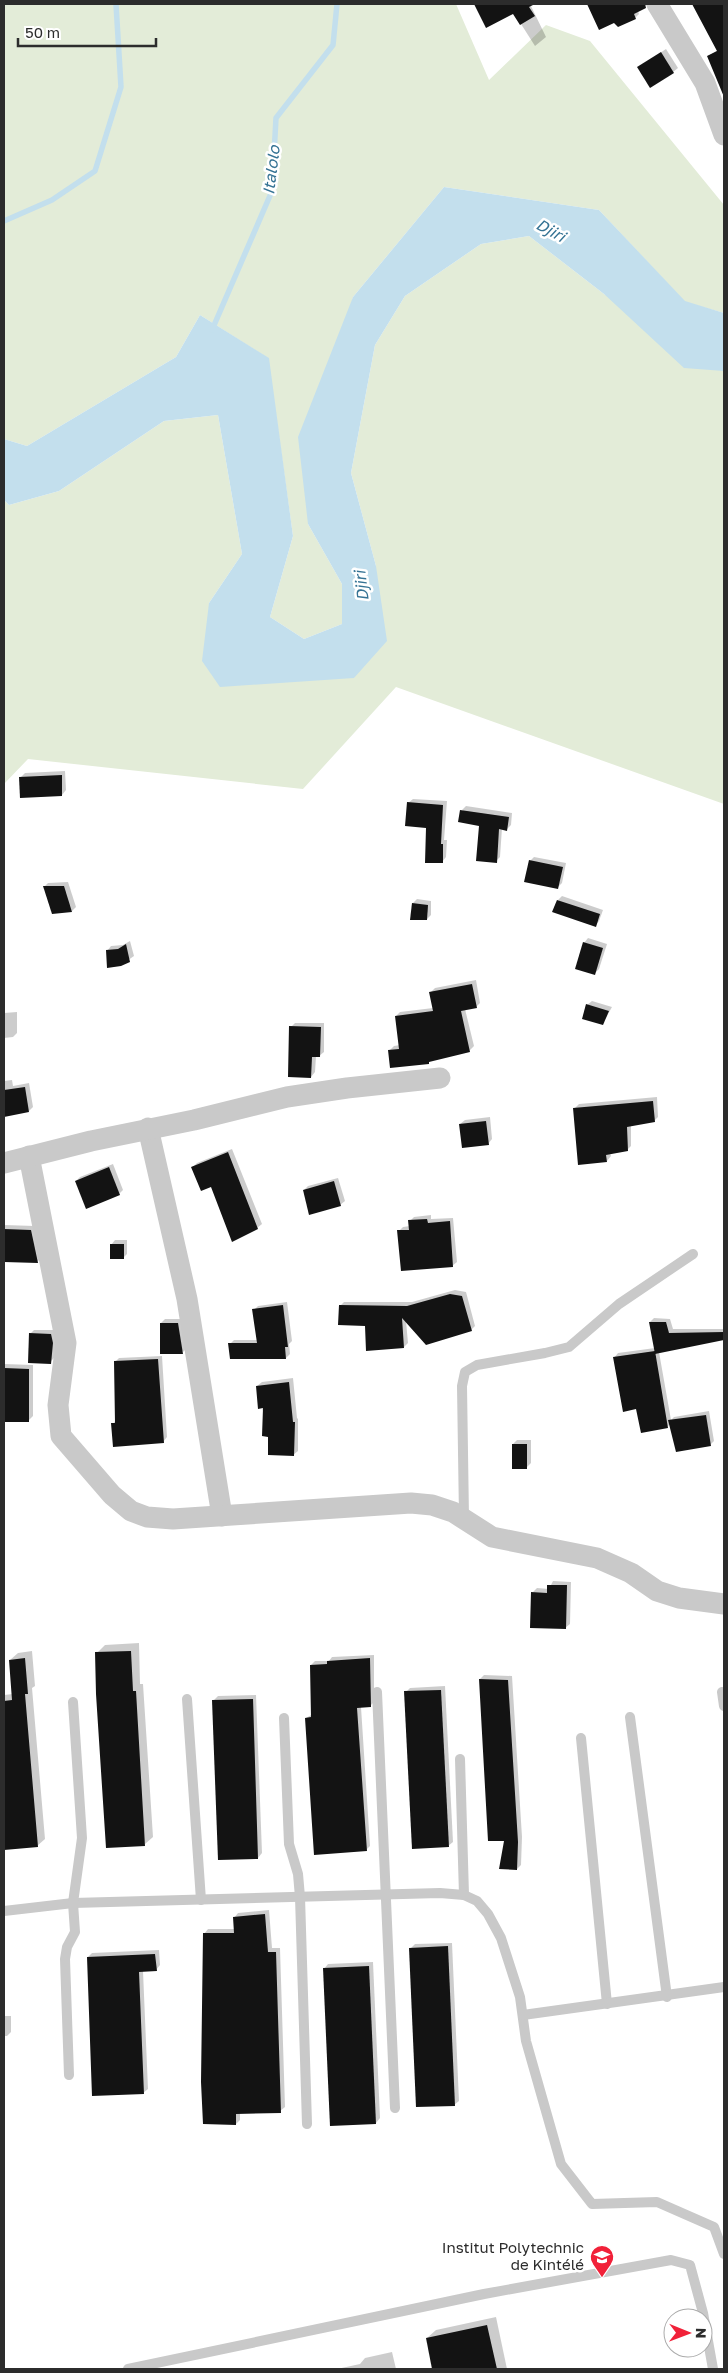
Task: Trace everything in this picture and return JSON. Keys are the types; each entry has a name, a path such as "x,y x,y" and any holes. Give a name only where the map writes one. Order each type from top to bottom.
{"street":[{"path":"657,4 706,83 724,135"},
{"path":"4,1163 287,1097 347,1088 440,1078"},
{"path":"148,1128 187,1299 222,1516"},
{"path":"30,1156 66,1342 58,1405 61,1436 112,1496 131,1511 147,1517 173,1519 411,1503 432,1505 453,1512 492,1537 597,1558 631,1573 657,1591 679,1598 724,1604"}],"lane":[{"path":"464,1519 462,1386 465,1372 477,1365 569,1347 619,1304 693,1254"},
{"path":"377,1692 388,1895 395,2108"},
{"path":"722,1692 724,1706"},
{"path":"187,1699 201,1900"},
{"path":"69,2075 64,1959 67,1947 75,1932 73,1903 82,1838 73,1702"},
{"path":"630,1717 667,1996"},
{"path":"284,1718 289,1844 298,1874 300,1897 307,2124"},
{"path":"580,1738 607,2004"},
{"path":"460,1759 464,1895"},
{"path":"4,1910 73,1903 440,1893 464,1895 477,1901 488,1914 501,1938 515,1979 523,2015 526,2041 561,2164 592,2204 657,2202 714,2227 724,2254"},
{"path":"523,2015 724,1987"},
{"path":"128,2369 484,2294 671,2260 690,2265 703,2313 713,2369"}],"green space":[{"path":"4,4 456,4 489,80 546,25 590,41 724,205 724,313 685,302 599,210 444,187 353,297 308,524 342,584 342,624 304,639 270,617 293,536 268,358 200,315 176,357 27,446 4,439"},
{"path":"529,236 604,294 724,371 724,804 396,687 303,789 28,759 4,784 4,500 9,505 59,491 164,421 218,415 242,554 209,603 354,678 376,566 351,473 375,345 405,296 481,244"}],"water":[{"name":"Djiri","path":"444,187 599,210 685,301 724,313 724,371 684,368 604,294 529,236 481,244 405,296 375,345 351,473 376,566 387,641 354,678 220,687 202,661 209,603 242,554 218,415 164,421 59,491 9,505 4,500 4,439 27,446 176,357 200,315 269,358 293,536 270,617 304,639 342,624 342,584 308,524 298,437 353,297"}],"building":[{"path":"474,4 535,4 529,7 535,16 520,25 513,14 486,28"},
{"path":"587,4 645,4 646,8 634,14 636,19 618,27 614,23 599,30"},
{"path":"692,4 724,4 724,97 707,56 717,51"},
{"path":"661,52 674,73 650,88 637,67"},
{"path":"62,775 62,796 20,798 19,777"},
{"path":"407,802 443,805 441,844 443,844 443,863 425,863 426,828 405,826"},
{"path":"460,810 509,817 507,831 499,829 497,863 476,861 479,826 458,822"},
{"path":"529,860 563,867 558,889 524,882"},
{"path":"43,886 64,886 72,912 52,914"},
{"path":"557,900 600,914 596,927 552,912"},
{"path":"412,903 428,905 427,920 410,920"},
{"path":"583,942 603,948 595,975 575,969"},
{"path":"126,944 130,962 121,966 107,968 106,950 118,949"},
{"path":"472,984 477,1008 461,1011 470,1052 429,1062 429,1064 390,1068 388,1050 399,1049 395,1016 433,1011 429,992"},
{"path":"586,1004 609,1011 603,1025 582,1019"},
{"path":"289,1026 321,1027 320,1057 312,1057 311,1078 288,1077"},
{"path":"25,1087 29,1112 4,1117 4,1090"},
{"path":"653,1101 655,1122 627,1127 628,1151 606,1155 607,1162 578,1165 573,1108"},
{"path":"486,1121 489,1145 462,1148 459,1124"},
{"path":"228,1152 258,1229 232,1242 211,1187 201,1191 191,1167"},
{"path":"109,1167 120,1195 86,1209 75,1181"},
{"path":"334,1181 341,1206 309,1215 303,1190"},
{"path":"427,1219 428,1223 450,1221 453,1267 401,1271 397,1230 409,1230 408,1220"},
{"path":"4,1229 31,1230 38,1263 4,1262"},
{"path":"110,1244 124,1244 124,1259 110,1259"},
{"path":"450,1294 462,1296 472,1331 426,1345 402,1318 404,1348 366,1351 365,1326 338,1325 339,1305 407,1306"},
{"path":"283,1305 288,1347 285,1347 286,1359 230,1359 228,1343 257,1343 252,1309"},
{"path":"649,1322 666,1322 669,1333 724,1332 724,1340 655,1354"},
{"path":"160,1323 178,1323 183,1354 160,1354"},
{"path":"29,1333 51,1334 53,1343 51,1364 28,1363"},
{"path":"655,1351 668,1428 641,1433 636,1409 623,1412 613,1357"},
{"path":"158,1359 164,1443 113,1447 111,1423 115,1423 114,1361"},
{"path":"4,1368 29,1369 29,1422 4,1422"},
{"path":"289,1382 293,1422 295,1422 294,1456 268,1455 268,1437 262,1436 263,1408 258,1409 256,1386"},
{"path":"706,1415 711,1446 676,1452 668,1420"},
{"path":"512,1444 527,1444 527,1469 512,1469"},
{"path":"547,1585 567,1585 566,1629 530,1628 531,1592 547,1593"},
{"path":"131,1651 133,1691 136,1691 145,1846 106,1848 95,1652"},
{"path":"25,1658 28,1694 25,1694 38,1847 4,1850 4,1701 12,1700 9,1660"},
{"path":"370,1658 371,1707 357,1708 367,1851 314,1855 305,1718 311,1717 310,1665 327,1664 327,1661"},
{"path":"479,1679 508,1680 518,1842 517,1870 499,1869 504,1841 488,1841"},
{"path":"441,1690 449,1847 412,1849 404,1691"},
{"path":"253,1699 258,1859 218,1860 212,1700"},
{"path":"265,1914 268,1952 276,1952 281,2113 236,2114 236,2125 203,2124 201,2082 203,1933 234,1933 233,1917"},
{"path":"448,1946 455,2106 416,2107 409,1948"},
{"path":"155,1954 157,1971 139,1972 144,2094 92,2096 87,1957"},
{"path":"369,1966 376,2124 330,2126 323,1968"},
{"path":"487,2325 497,2369 432,2369 426,2338"}],"waterway":[{"path":"4,221 52,200 95,171 121,87 116,4"},
{"name":"Italolo","path":"212,330 272,191 276,118 333,45 337,4"}],"place":[{"name":"Institut Polytechnic de Kintélé","path":"602,2278"}]}
